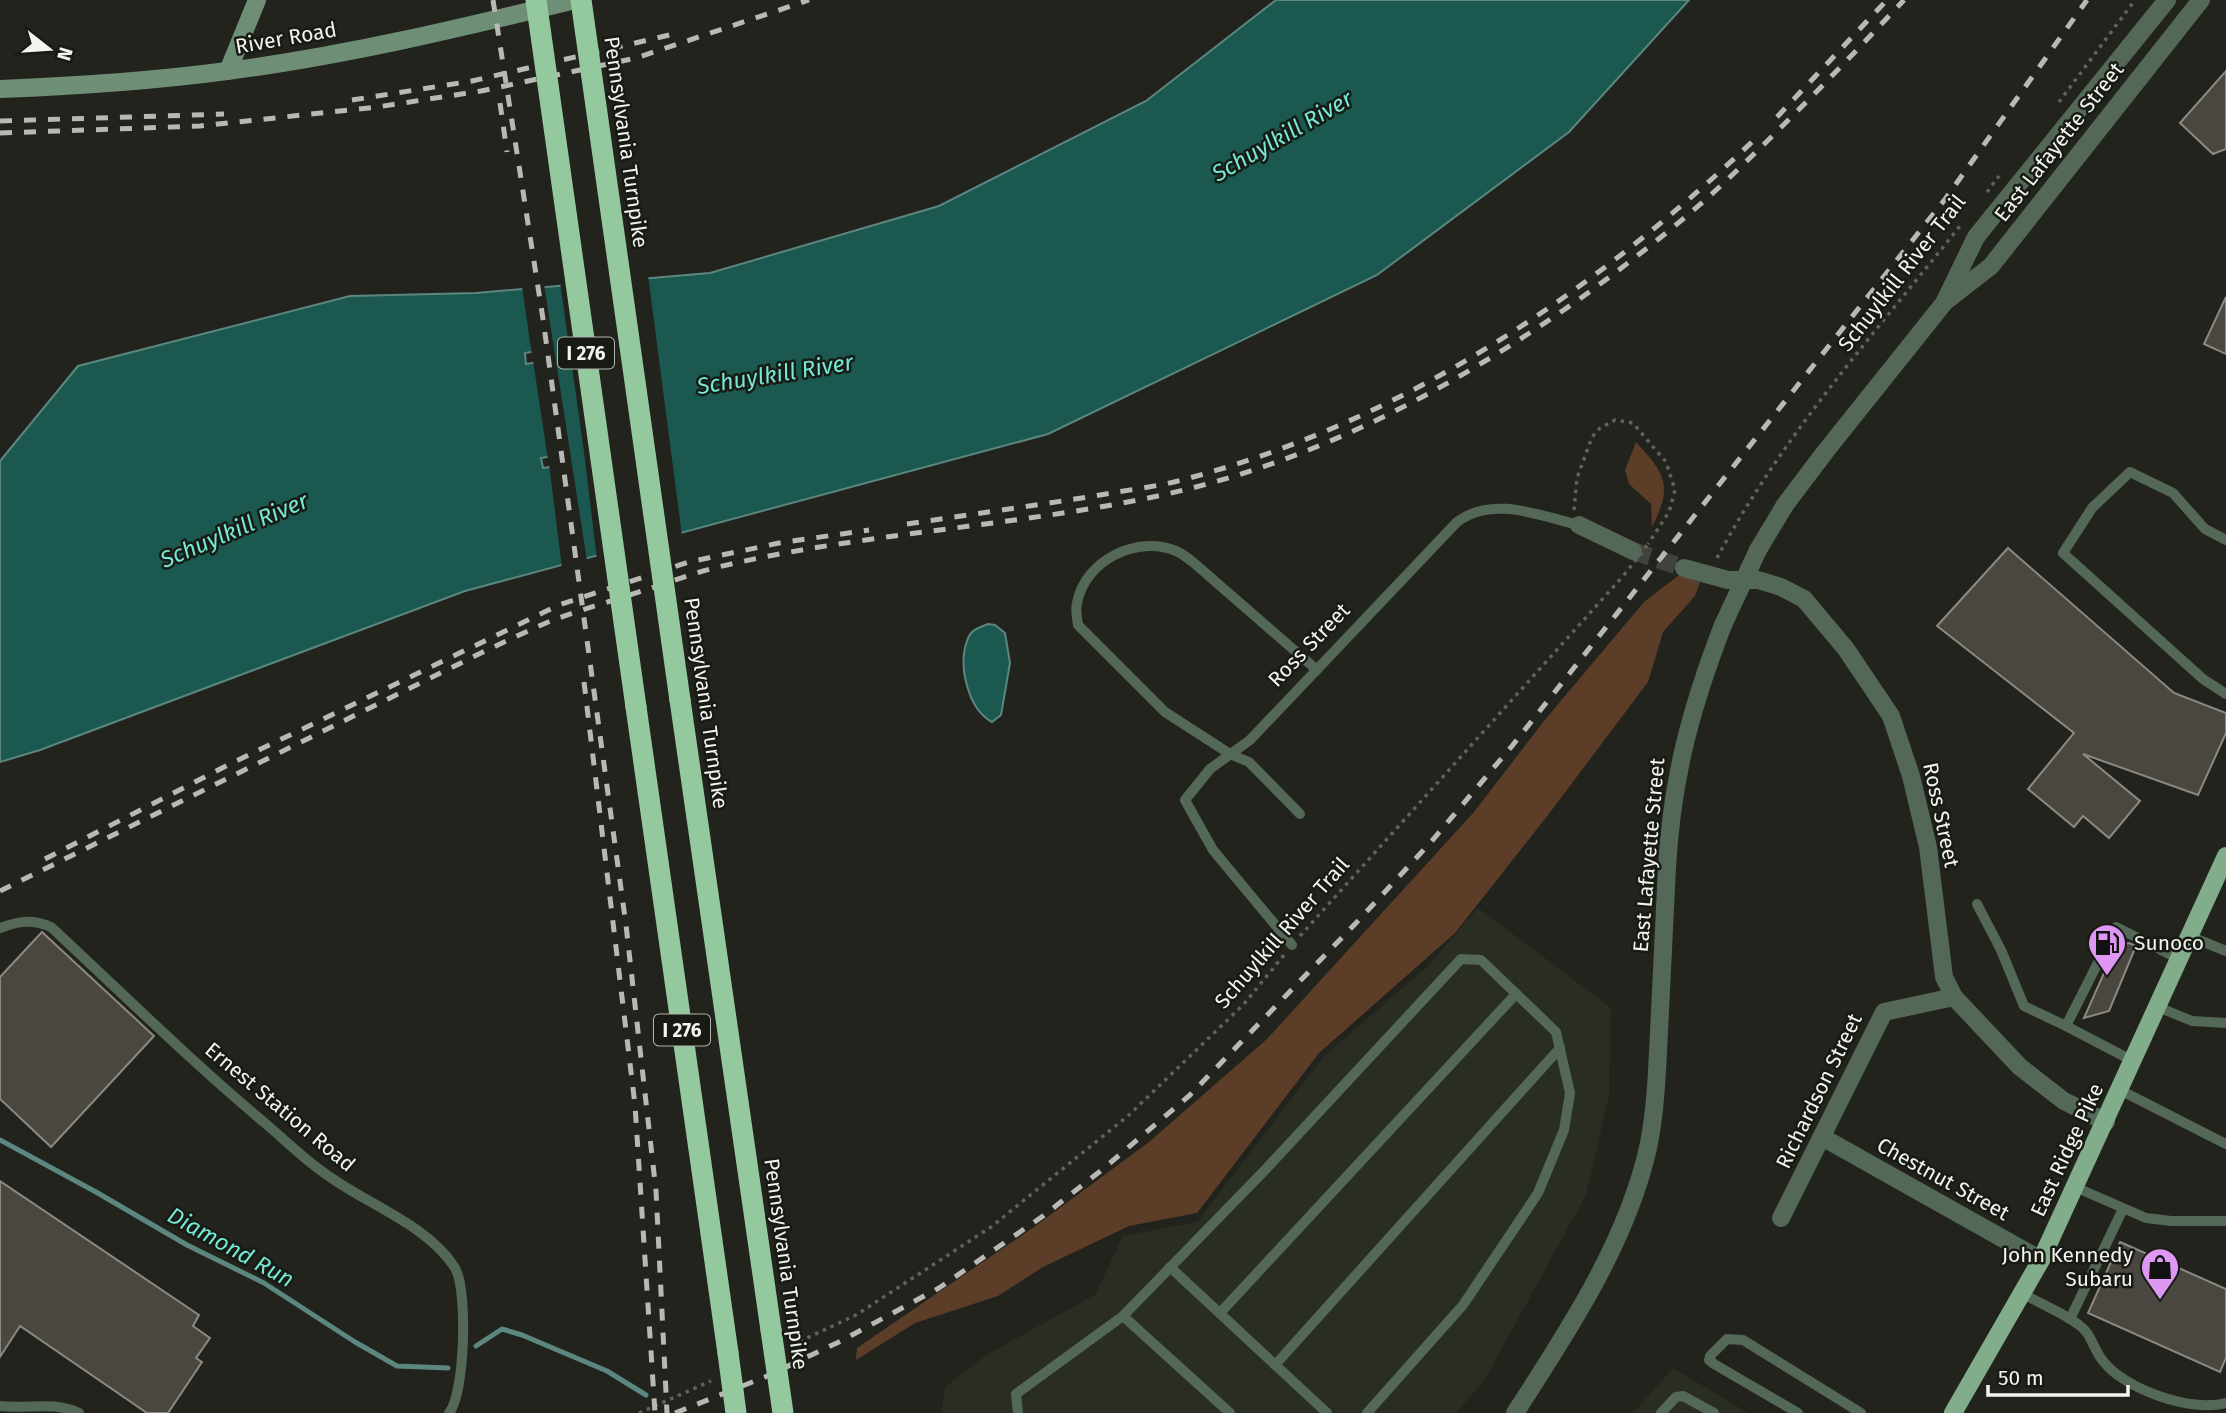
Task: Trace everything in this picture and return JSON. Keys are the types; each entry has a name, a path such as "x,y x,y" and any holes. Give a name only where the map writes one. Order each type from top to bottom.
{"highway":[{"name":"I 276","path":"536,0 736,1413"},
{"name":"Pennsylvania Turnpike","path":"581,0 783,1413"}],"main road":[{"path":"228,71 257,0"},
{"name":"River Road","path":"0,89 228,71 331,54 575,0"},
{"name":"East Ridge Pike","path":"1953,1413 2041,1260 2226,856"}],"street":[{"name":"East Lafayette Street","path":"1515,1413 1578,1311 1612,1248 1633,1199 1648,1149 1658,1050 1667,864 1680,758 1694,705 1723,625 1758,550 1785,505 1944,303 1976,237 2167,0"},
{"name":"East Lafayette Street","path":"1944,303 1991,266 2201,0"},
{"name":"Ross Street","path":"1579,525 1640,548"},
{"name":"Ross Street","path":"1684,568 1728,580 1758,580 1781,587 1804,599 1846,649 1891,716 1912,776 1928,847 1944,977 1954,997 2020,1067 2064,1101 2106,1122"},
{"name":"Richardson Street","path":"1781,1218 1884,1012 1954,997"},
{"name":"Chestnut Street","path":"1822,1137 2041,1260"}],"lane":[{"path":"2226,540 2205,530 2173,493 2130,472 2092,508 2063,553 2203,678 2226,694"},
{"name":"Ross Street","path":"1293,944 1213,850 1185,800 1210,769 1250,740 1466,515 1502,508 1579,525"},
{"path":"1300,814 1249,762 1230,754 1165,712 1078,625 1076,604 1083,587 1096,568 1110,557 1127,549 1146,545 1178,552 1317,670"},
{"path":"1977,904 2001,950 2024,1006 2133,1061"},
{"name":"Ernest Station Road","path":"0,928 14,922 38,921 51,927 220,1086 324,1173 435,1244 456,1270 461,1294 463,1334 460,1384 449,1413"},
{"path":"2066,1026 2116,927 2179,959"},
{"path":"2189,936 2226,951"},
{"path":"1018,1413 1016,1395 1123,1316 1265,1170 1461,959 1481,960 1556,1032 1570,1093 1564,1130 1538,1193 1463,1305 1367,1413"},
{"path":"1220,1314 1516,994"},
{"path":"2158,1007 2192,1021 2226,1023"},
{"path":"1275,1364 1560,1048"},
{"path":"2120,1090 2226,1144"},
{"path":"2076,1187 2146,1218 2226,1221"},
{"path":"2070,1319 2123,1209"},
{"path":"1170,1267 1327,1413"},
{"path":"2022,1293 2070,1319 2089,1334 2102,1361 2124,1380 2180,1405 2197,1407 2226,1403"},
{"path":"1123,1316 1230,1413"},
{"path":"1798,1413 1714,1364 1709,1360 1710,1356 1727,1339 1743,1340 1861,1413"},
{"path":"1661,1413 1676,1397 1683,1396 1714,1413"},
{"path":"0,1406 47,1405 68,1408 79,1413"}],"path":[{"path":"2055,108 2135,0"},
{"name":"Schuylkill River Trail","path":"1985,194 2003,172"},
{"name":"Schuylkill River Trail","path":"1708,575 1758,488 1802,424 1960,226"},
{"name":"Schuylkill River Trail","path":"781,1350 856,1315 991,1227 1129,1115 1244,1004 1329,901 1624,575 1640,548 1661,527 1669,512 1675,490 1673,478 1666,462 1633,424 1622,419 1607,423 1587,446 1574,495 1575,517 1579,525"},
{"path":"641,1412 718,1378"}],"shaded area":[{"path":"1636,442 1654,463 1663,482 1663,501 1652,527 1651,504 1629,484 1625,470"},
{"path":"1679,575 1700,582 1695,596 1663,632 1648,682 1548,815 1455,933 1319,1053 1197,1213 1129,1226 1043,1267 998,1296 915,1323 856,1360 857,1348 1034,1227 1149,1142 1267,1039 1474,812 1544,721 1644,602"},
{"path":"1478,908 1611,1008 1609,1096 1586,1195 1485,1379 1456,1413 941,1413 945,1387 988,1354 1095,1295 1123,1236 1197,1222 1325,1055 1428,966"},
{"path":"1673,1368 1748,1413 1633,1413"}],"water":[{"name":"Schuylkill River","path":"1276,0 1689,0 1569,132 1377,275 1048,434 465,591 40,750 0,762 0,461 78,366 350,296 476,293 710,273 939,206 1146,101","holes":["548,349 550,360 526,364 525,353","565,454 567,464 543,468 541,458"]},
{"path":"988,624 995,625 1005,633 1010,663 1001,715 992,722 984,716 971,697 964,662 970,634"}],"pier":[{"path":"648,275 682,536 597,559 560,282"},
{"path":"544,284 587,561 562,568 549,464 563,461 562,457 548,460 533,360 546,357 545,353 532,356 522,286"}],"building":[{"path":"2226,71 2226,149 2213,154 2180,123"},
{"path":"2226,297 2226,354 2204,344"},
{"path":"2008,548 2174,693 2226,713 2226,733 2198,795 2083,754 2140,801 2109,838 2083,816 2074,827 2028,789 2074,733 1937,626"},
{"path":"42,932 154,1036 51,1147 0,1099 0,977"},
{"path":"2129,943 2136,946 2109,1011 2084,1018 2116,946"},
{"path":"0,1181 199,1315 193,1326 210,1338 196,1358 202,1362 168,1413 147,1413 20,1326 0,1357"},
{"name":"John Kennedy Subaru","path":"2120,1242 2226,1289 2226,1358 2220,1372 2088,1313"}],"waterway":[{"name":"Diamond Run","path":"0,1140 187,1245 264,1283 397,1366 448,1368"},
{"name":"Diamond Run","path":"476,1346 502,1329 607,1371 646,1395"}],"tunnel":[{"path":"1633,551 1684,568"}],"railway":[{"path":"493,0 543,319 626,925 656,1191 667,1413"},
{"path":"0,133 200,126 377,107 481,91 636,58 809,0"},
{"path":"1777,117 1887,0"},
{"path":"0,891 487,650 564,616 705,570 770,556 883,537 1054,514 1167,494 1225,479 1281,460 1390,414 1442,386 1543,324 1662,236 1713,193 1751,156 1904,0"},
{"path":"675,1413 765,1377 841,1341 939,1288 1043,1216 1190,1095 1431,842 1512,746 1946,198 2087,0"},
{"path":"352,100 472,81 678,33"},
{"path":"500,103 507,152"},
{"path":"0,121 224,114"},
{"path":"907,524 1174,482 1256,458 1335,427 1411,391 1484,349 1555,303 1623,253 1689,199 1752,142"},
{"path":"45,859 230,764 559,605 689,562 779,543 869,530"},
{"path":"584,682 635,1105 655,1413"}],"place":[{"name":"Sunoco","path":"2107,977"},
{"name":"John Kennedy Subaru","path":"2160,1301"}]}
